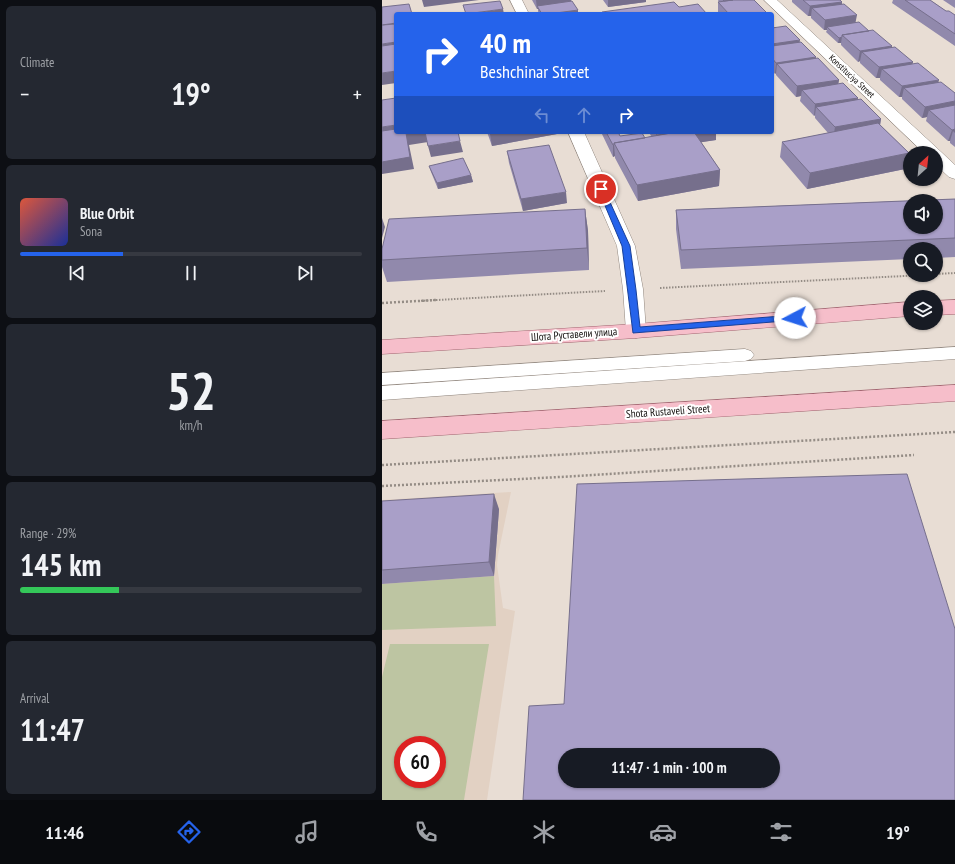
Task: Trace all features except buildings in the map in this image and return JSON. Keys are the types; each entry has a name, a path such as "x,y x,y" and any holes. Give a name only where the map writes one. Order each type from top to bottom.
{"main road":[{"path":"943,307 955,306"},
{"name":"Шота Руставели улица","path":"382,347 636,331 903,310"},
{"name":"Shota Rustaveli Street","path":"382,430 955,393"}],"street":[{"path":"516,0 522,12"},
{"name":"Konstituciya Street","path":"770,0 926,146"},
{"path":"577,134 626,246 636,331"},
{"path":"943,163 955,174"}],"lane":[{"path":"382,379 955,342"},
{"path":"382,393 955,353"}],"path":[{"path":"943,274 955,274"},
{"path":"382,303 903,276"},
{"path":"382,465 955,432"},
{"path":"382,486 560,478 914,454"}],"shaded area":[{"path":"511,492 497,565 503,608 515,611 487,800 382,800 382,500"}],"green space":[{"path":"494,576 496,626 382,630 382,584"},
{"path":"390,644 489,644 464,800 382,800 382,677"}],"route":[{"path":"601,189 626,246 635,311 636,331 795,318"}]}
